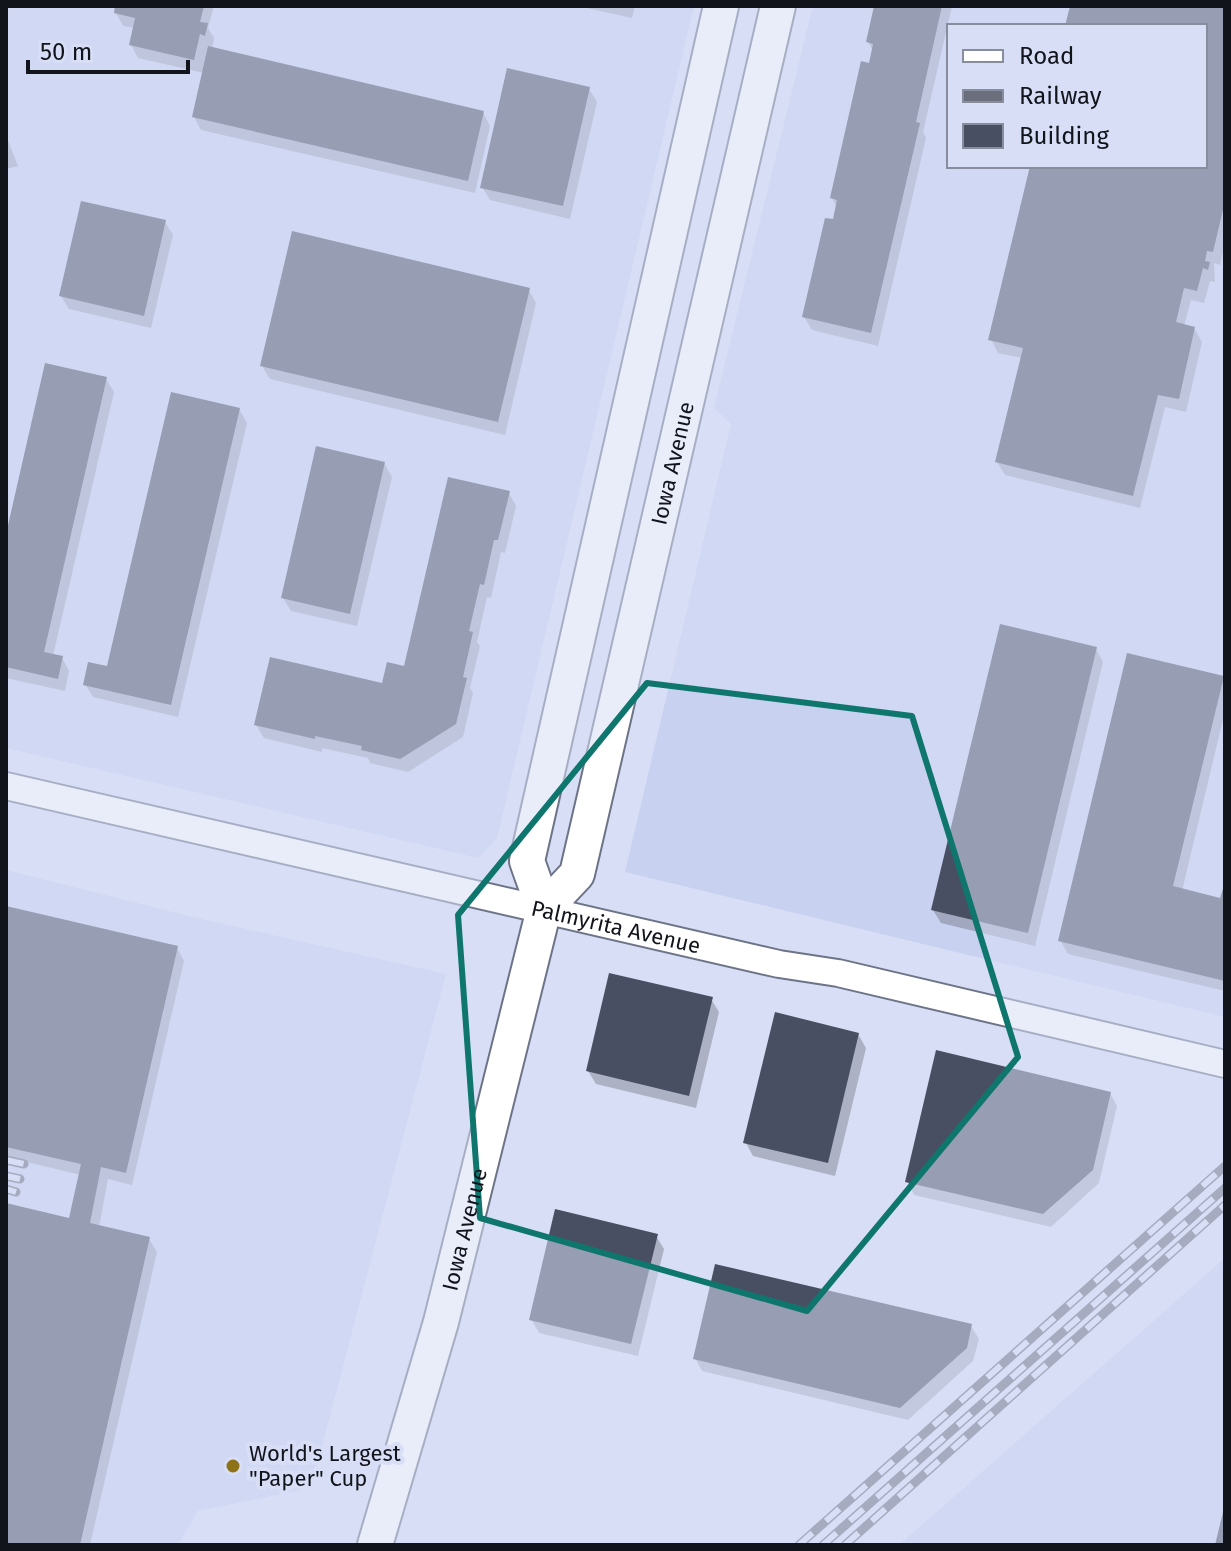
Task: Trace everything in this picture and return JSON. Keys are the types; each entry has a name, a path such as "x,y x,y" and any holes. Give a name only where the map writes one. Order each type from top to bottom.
{"main road":[{"path":"544,909 527,861 721,6"},
{"name":"Iowa Avenue","path":"375,1545 441,1322 544,909 577,874 778,6"}],"street":[{"name":"Palmyrita Avenue","path":"6,786 779,964 846,975 1225,1064"}],"highlighted area":[{"path":"647,683 912,716 1018,1057 807,1311 480,1218 458,915"}],"shaded area":[{"path":"6,6 694,6 497,838 478,858 6,748"},
{"path":"813,6 1225,6 1225,1017 625,872 731,424 714,408"},
{"path":"6,870 197,918 446,974 311,1488 198,1511 178,1545 6,1545"},
{"path":"1225,1258 1225,1545 899,1545"}],"building":[{"path":"115,6 204,6 200,22 208,23 205,36 200,34 194,60 129,45 135,18 114,13"},
{"path":"874,6 942,6 916,122 920,123 871,333 802,317 825,218 833,219 837,200 830,198 861,61 869,63 873,44 866,42"},
{"path":"1070,6 1225,6 1225,201 1213,252 1207,251 1205,261 1210,262 1208,270 1203,268 1197,291 1184,288 1176,322 1195,327 1179,399 1158,395 1133,496 995,462 1023,348 988,340 1030,168 1207,168 1207,24 1066,24"},
{"path":"208,46 484,111 468,181 192,117"},
{"path":"507,68 590,87 563,206 480,188"},
{"path":"81,201 166,220 144,316 59,296"},
{"path":"292,231 530,288 498,422 260,366"},
{"path":"45,363 107,377 44,652 63,656 58,679 6,667 6,534"},
{"path":"171,392 240,408 171,705 83,685 88,662 107,666"},
{"path":"316,446 385,462 350,614 281,598"},
{"path":"448,477 510,491 484,585 480,584 469,631 473,632 463,677 467,678 456,724 400,759 361,750 362,746 254,725 270,657 382,683 387,662 404,666"},
{"path":"1000,624 1097,647 1028,933 931,910"},
{"path":"1127,653 1224,676 1173,886 1220,898 1225,882 1225,981 1058,941"},
{"path":"6,906 178,946 126,1173 101,1167 90,1223 150,1237 80,1545 6,1545 6,1203 69,1218 81,1164 6,1147"},
{"path":"609,973 713,997 689,1096 586,1071"},
{"path":"775,1012 859,1033 828,1163 743,1143"},
{"path":"936,1050 1111,1092 1093,1170 1043,1214 905,1182"},
{"path":"555,1209 658,1234 631,1344 529,1320"},
{"path":"715,1264 972,1324 967,1348 900,1408 693,1359"},
{"path":"1224,1508 1225,1545 1215,1545"}],"railway":[{"path":"6,1160 24,1164"},
{"path":"799,1545 1225,1166"},
{"path":"6,1176 20,1179"},
{"path":"823,1545 1225,1188"},
{"path":"6,1189 16,1192"},
{"path":"845,1545 1225,1205"}],"place":[{"name":"World's Largest \"Paper\" Cup","path":"233,1466"}]}
